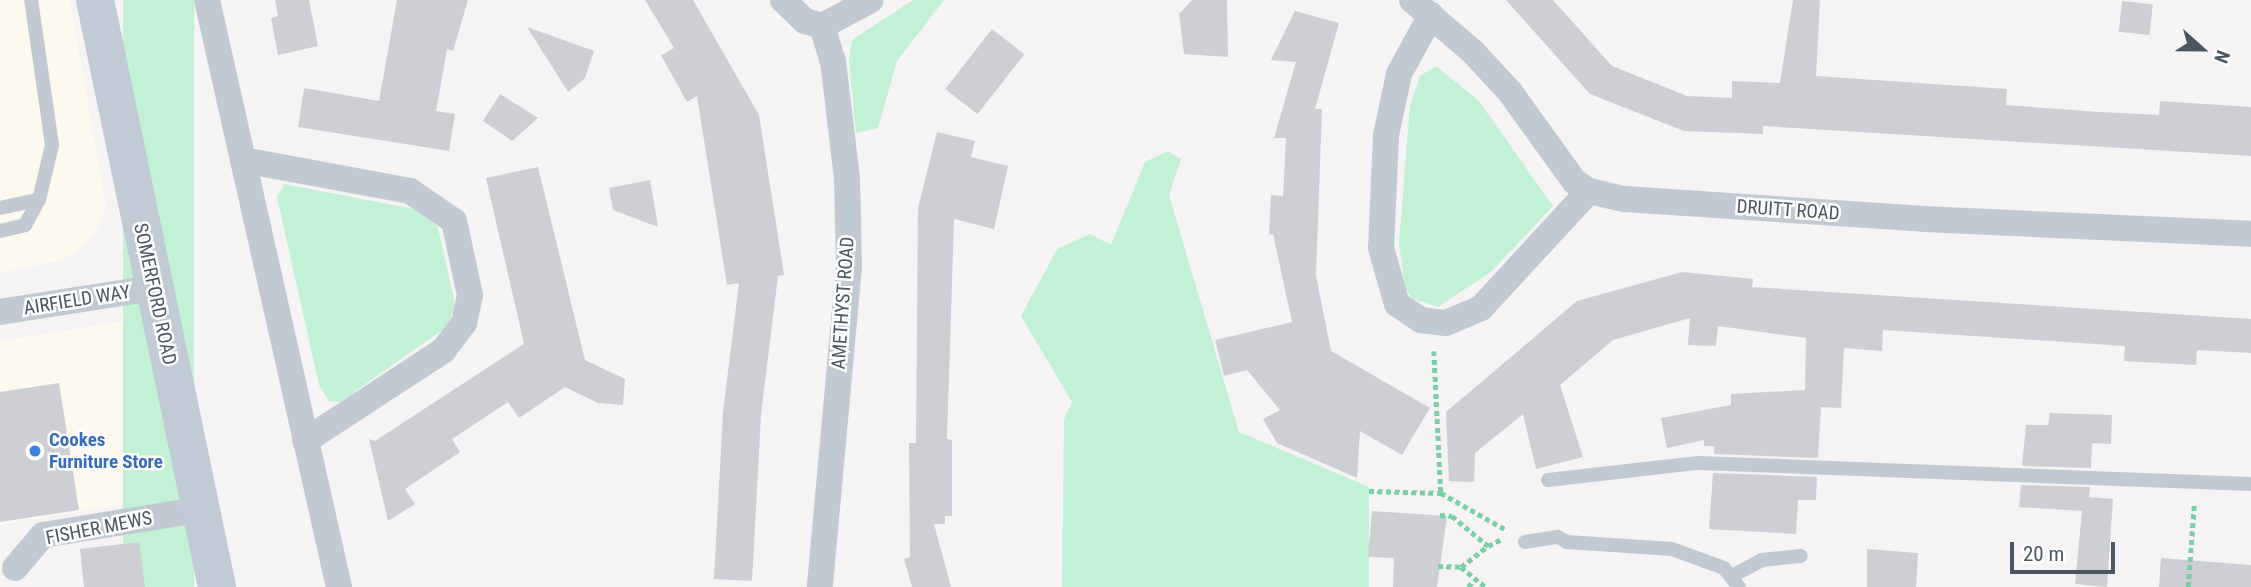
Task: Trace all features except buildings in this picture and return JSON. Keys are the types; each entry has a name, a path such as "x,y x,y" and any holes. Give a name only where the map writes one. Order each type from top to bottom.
{"main road":[{"name":"SOMERFORD ROAD","path":"94,0 197,510 217,587"}],"street":[{"path":"207,0 339,587"},
{"path":"783,0 805,21 822,26 871,0"},
{"path":"1421,7 1510,92 1558,161 1589,191 1481,308 1446,323 1421,320 1397,304 1381,248 1391,99 1412,43 1421,7"},
{"name":"AMETHYST ROAD","path":"820,587 849,266 847,178 833,61 822,26"},
{"path":"243,160 410,191 454,221 470,295 464,323 444,350 305,441"},
{"name":"DRUITT ROAD","path":"1589,191 1625,199 1883,216 2251,234"},
{"name":"AIRFIELD WAY","path":"0,312 153,288"},
{"name":"FISHER MEWS","path":"15,568 43,535 197,510"}],"lane":[{"path":"0,231 25,225 39,200 52,145 32,0"},
{"path":"0,208 39,200"},
{"path":"1548,480 1698,463 2251,484"},
{"path":"1525,542 1558,537 1672,549 1724,568 1735,582 1762,560 1801,556"}],"path":[{"path":"1433,321 1441,493"},
{"path":"2188,587 2197,480"},
{"path":"1368,491 1441,493 1513,534 1488,546 1461,567 1438,566"},
{"path":"1440,516 1452,516 1488,546"},
{"path":"1461,567 1473,581 1486,587"},
{"path":"1468,587 1473,581"}],"shaded area":[{"path":"0,0 70,0 106,208 94,235 77,251 59,261 0,273"},
{"path":"131,320 176,496 0,524 0,341"}],"green space":[{"path":"123,0 194,0 194,587 123,587"},
{"path":"913,0 944,0 897,61 878,128 856,133 849,60 852,40"},
{"path":"1436,66 1478,100 1553,206 1491,272 1438,307 1413,299 1405,288 1399,243 1410,106 1420,76"},
{"path":"1168,151 1181,159 1169,195 1239,432 1369,487 1369,587 1062,587 1064,419 1072,402 1021,316 1057,249 1090,234 1111,245 1145,162"},
{"path":"284,184 414,209 437,226 440,236 455,304 448,326 340,402 329,401 319,385 277,197"}],"place":[{"name":"Cookes Furniture Store","path":"35,451"}]}
